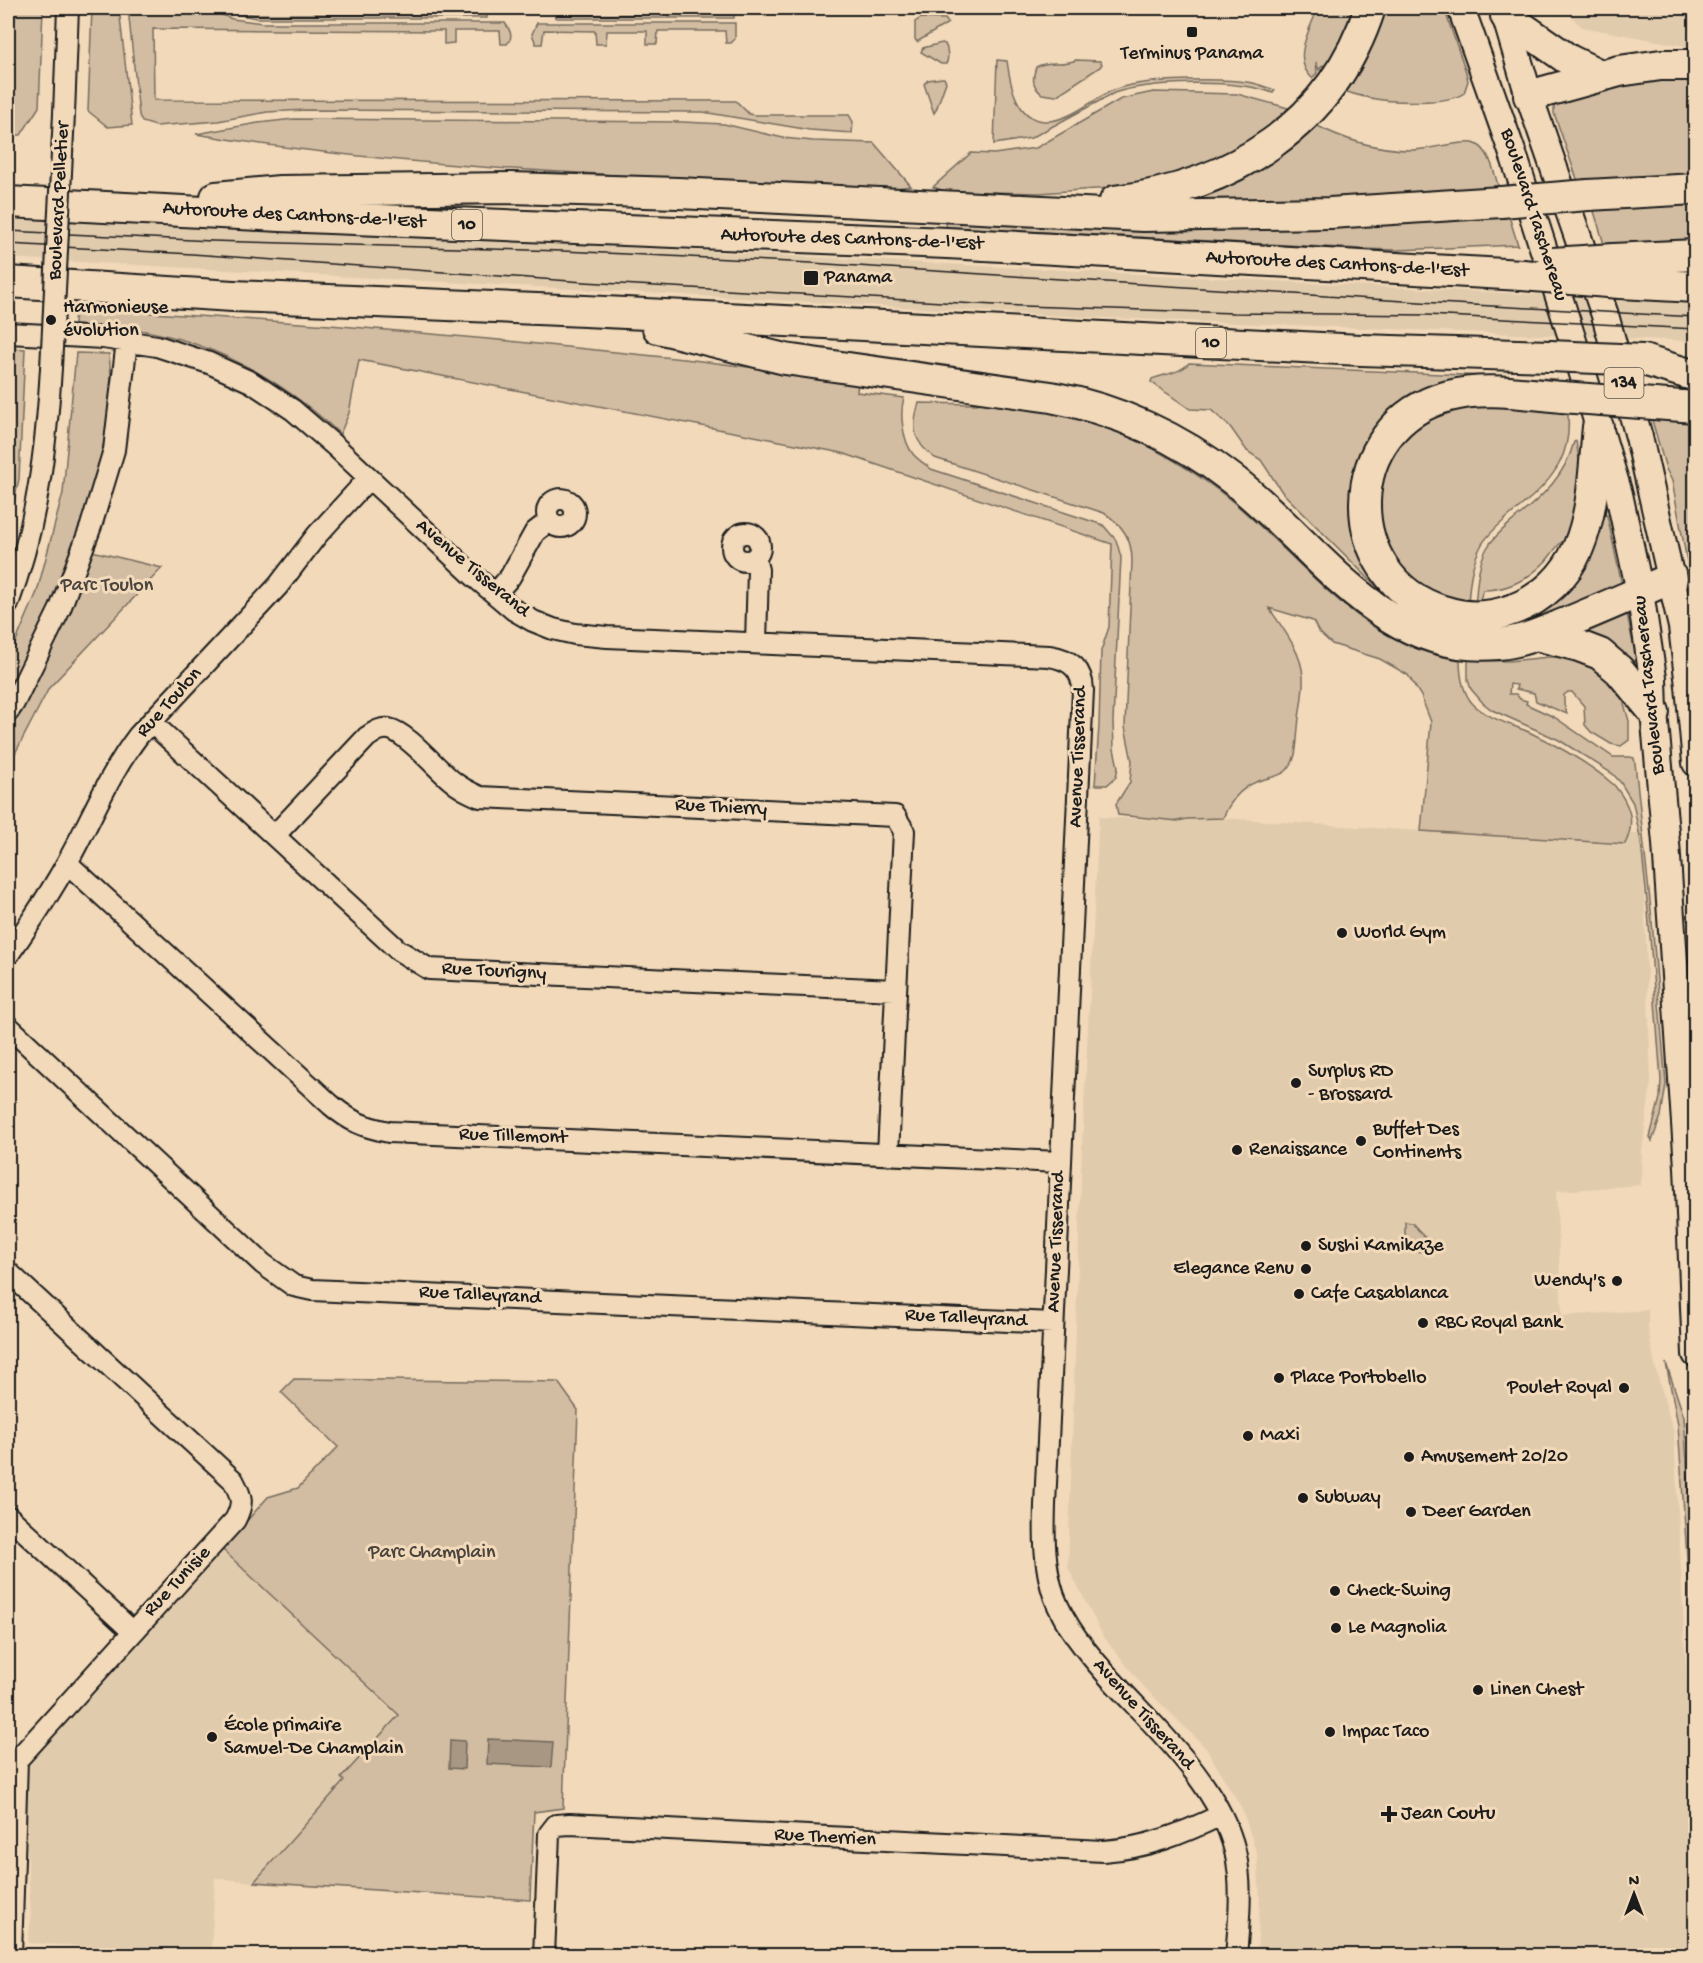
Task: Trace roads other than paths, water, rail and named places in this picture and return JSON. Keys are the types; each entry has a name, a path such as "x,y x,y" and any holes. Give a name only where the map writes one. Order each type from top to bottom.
{"highway":[{"path":"1005,210 1109,202 1179,189 1215,177 1246,161 1302,118 1334,79 1356,44 1370,8"},
{"path":"1504,12 1569,60 1600,75"},
{"path":"1529,96 1600,75 1648,66 1695,65"},
{"path":"118,207 280,192 511,188 678,193 1143,216 1266,215 1410,209 1695,189"},
{"name":"Autoroute des Cantons-de-l'Est","path":"8,202 304,218 936,243 1455,271 1617,271 1695,287"},
{"path":"1617,271 1695,255"},
{"name":"10","path":"8,282 245,296 1338,349 1695,362"},
{"path":"585,311 785,359 1051,397 1095,407 1127,419 1167,438 1231,478 1263,504 1355,593 1374,608 1424,633 1468,644 1498,644 1536,635 1672,578"},
{"path":"1643,360 1695,376"},
{"path":"1598,427 1586,523 1573,558 1553,585 1523,605 1502,613 1484,616 1464,616 1444,612 1413,597 1381,564 1366,521 1364,498 1367,475 1376,452 1389,433 1415,410 1449,396 1484,391 1695,407"},
{"path":"1536,635 1580,646 1600,654 1618,670 1654,712"}],"main road":[{"name":"Boulevard Taschereau","path":"1461,8 1496,104 1559,294 1619,494 1640,592 1653,678 1666,843 1688,1167 1695,1353"},
{"name":"Boulevard Taschereau","path":"1504,12 1529,96 1612,335 1639,437 1672,578 1684,647 1695,763"},
{"path":"1496,104 1529,96"}],"street":[{"name":"Boulevard Pelletier","path":"8,604 20,571 41,481 47,434 68,8"},
{"name":"Avenue Tisserand","path":"8,333 127,341 157,346 218,366 262,388 307,422 514,610 553,629 574,634 607,637 1049,656 1068,661 1079,672 1083,690 1053,1323 1045,1539 1047,1568 1055,1598 1084,1649 1197,1775 1221,1815 1234,1850 1238,1869 1240,1908 1236,1956"},
{"path":"8,712 60,609 91,526 114,450 127,341"},
{"name":"Rue Toulon","path":"8,955 67,863 124,754 278,586 317,535 369,478"},
{"path":"495,594 510,577 536,532 549,521"},
{"path":"755,559 758,570 756,643"},
{"name":"Rue Tourigny","path":"151,723 398,950 429,969 895,990"},
{"name":"Rue Thierry","path":"275,835 367,737 380,729 391,730 402,735 451,780 464,790 480,797 895,816 904,831 888,1155"},
{"name":"Rue Tillemont","path":"67,863 348,1120 369,1128 390,1132 1060,1162"},
{"name":"Rue Talleyrand","path":"8,1026 263,1264 294,1286 312,1290 1053,1323"},
{"name":"Rue Tunisie","path":"8,1272 233,1480 241,1496 241,1509 235,1520 12,1756 11,1956"},
{"path":"8,1516 132,1631"},
{"name":"Rue Therrien","path":"544,1956 549,1834 556,1825 1103,1851 1131,1849 1202,1826 1221,1815"}],"tram line":[{"path":"8,231 212,241 563,251 811,263 1419,302 1696,317"},
{"path":"8,244 192,254 584,282 995,305 1234,313 1427,315 1696,329"}],"place":[{"name":"Terminus Panama","path":"1192,32"},
{"name":"Panama","path":"811,278"},
{"name":"Harmonieuse évolution","path":"51,320"},
{"name":"World Gym","path":"1342,933"},
{"name":"Surplus RD - Brossard","path":"1296,1083"},
{"name":"Buffet Des Continents","path":"1361,1141"},
{"name":"Renaissance","path":"1237,1150"},
{"name":"Sushi Kamikaze","path":"1306,1246"},
{"name":"Elegance Renu","path":"1306,1269"},
{"name":"Wendy's","path":"1617,1281"},
{"name":"Cafe Casablanca","path":"1299,1294"},
{"name":"RBC Royal Bank","path":"1423,1323"},
{"name":"Place Portobello","path":"1279,1378"},
{"name":"Poulet Royal","path":"1624,1388"},
{"name":"Maxi","path":"1248,1436"},
{"name":"Amusement 20/20","path":"1409,1457"},
{"name":"Subway","path":"1303,1498"},
{"name":"Deer Garden","path":"1411,1512"},
{"name":"Check-Swing","path":"1335,1591"},
{"name":"Le Magnolia","path":"1336,1628"},
{"name":"Linen Chest","path":"1478,1690"},
{"name":"Impac Taco","path":"1330,1732"},
{"name":"École primaire Samuel-De Champlain","path":"212,1737"},
{"name":"Jean Coutu","path":"1389,1814"}],"park label":[{"name":"Parc Toulon","path":"107,586"},
{"name":"Parc Champlain","path":"432,1553"}]}
